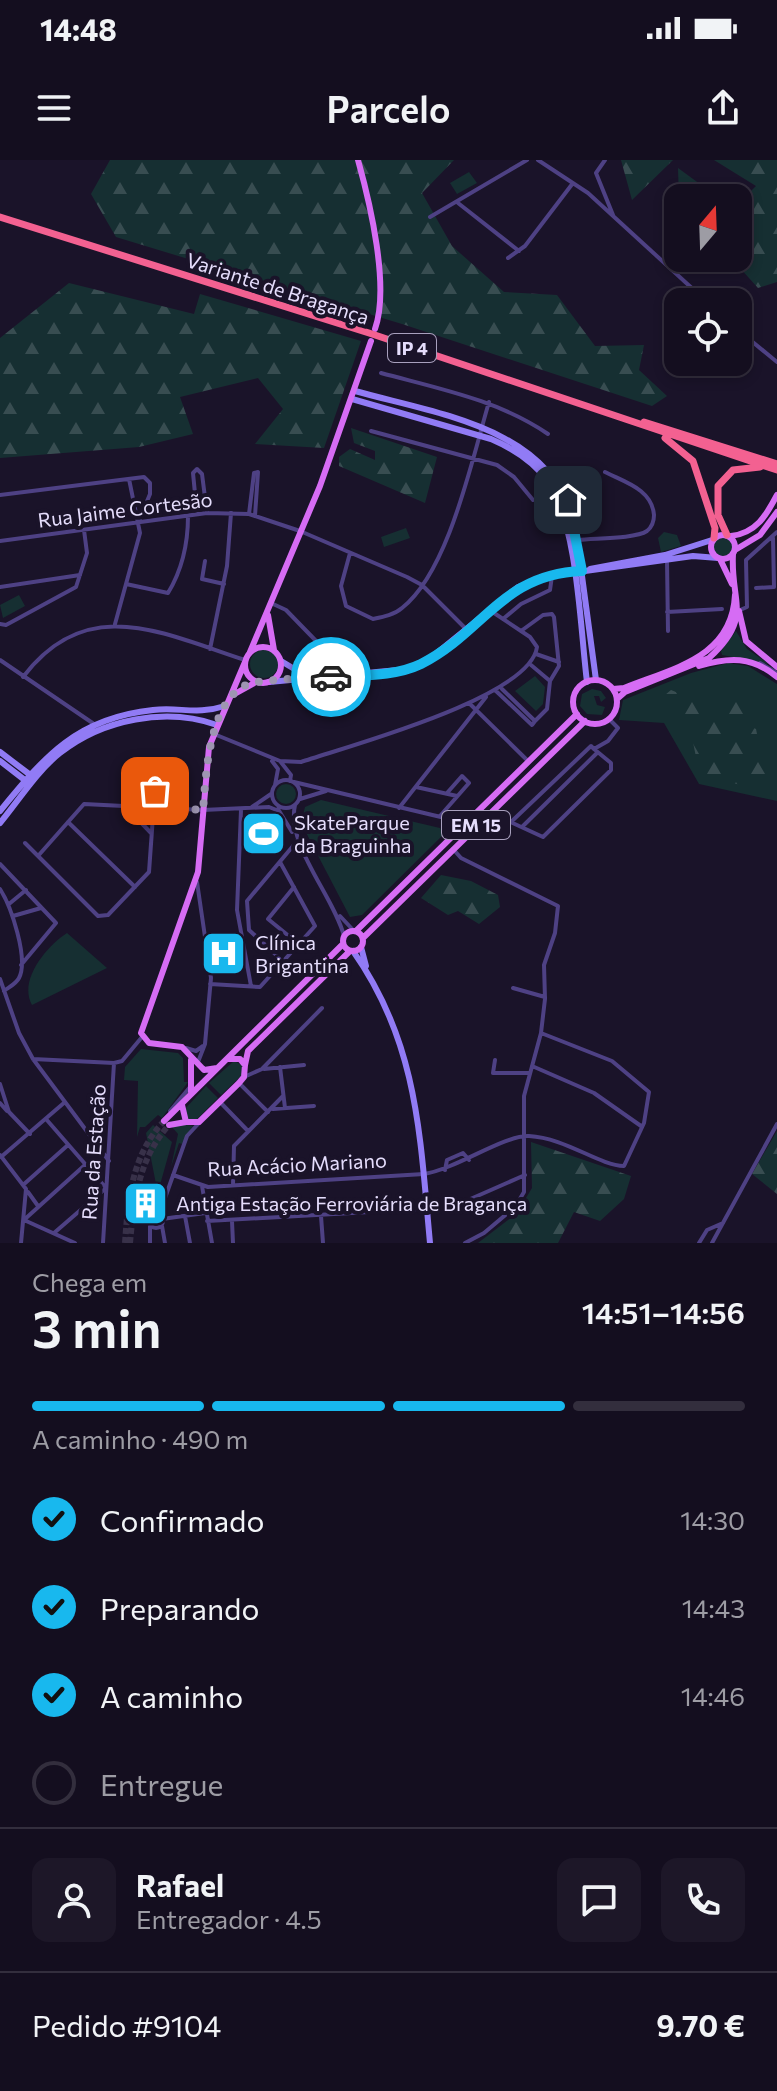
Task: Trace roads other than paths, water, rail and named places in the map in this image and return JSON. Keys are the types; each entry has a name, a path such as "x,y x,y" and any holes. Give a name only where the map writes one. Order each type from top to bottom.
{"highway":[{"name":"Variante de Bragança","path":"0,217 777,468"},
{"name":"Variante de Bragança","path":"592,407 654,431 777,468"},
{"path":"654,431 683,450 693,461 715,528 713,539"},
{"path":"729,536 717,506 720,482 733,470 766,467"}],"main road":[{"path":"358,160 379,277 381,307 375,329"},
{"path":"217,1068 199,1067 182,1047 149,1043 142,1037 198,872 209,747 300,531 355,391 371,341"},
{"path":"777,495 766,517 755,528 713,539 712,552 731,579 743,633 751,647 777,673"},
{"path":"719,558 760,535 777,512"},
{"path":"692,666 718,647 730,630 736,611 734,552 729,536"},
{"path":"227,702 257,682 269,682 278,676 281,661 274,650 267,613"},
{"path":"730,630 743,633"},
{"path":"250,652 259,647 274,650"},
{"path":"587,682 596,680 613,689 624,688 697,659 718,647"},
{"path":"718,647 727,659"},
{"path":"577,714 585,721 597,724 609,719 617,699 625,692 692,666 727,659 754,662 777,673"},
{"path":"245,661 247,674 257,682"},
{"name":"EM 15","path":"166,1123 183,1102 344,940 577,714 575,695 587,682"},
{"path":"613,689 617,699"},
{"name":"EM 15","path":"363,938 585,721"},
{"path":"454,848 466,830 466,823"},
{"path":"166,1123 199,1122 220,1102 241,1080 248,1051 352,951 361,947 363,938 355,931"},
{"path":"344,940 352,951"},
{"path":"227,1059 240,1059 245,1065"},
{"path":"190,1095 193,1077 191,1060"},
{"path":"183,1102 181,1110 186,1122"}],"street":[{"path":"430,217 527,160"},
{"path":"538,160 573,183 614,217 692,288"},
{"path":"605,160 596,173 614,217"},
{"path":"508,258 519,251 573,183"},
{"path":"457,202 519,251"},
{"path":"752,341 777,362"},
{"path":"381,373 489,402 521,416 548,434"},
{"path":"355,391 482,427 524,449 551,473 568,500 578,540 596,680"},
{"path":"352,399 479,435 507,446 538,470 558,501 569,541 587,682"},
{"path":"350,553 341,586 346,606 359,615 373,619 402,608 422,585 445,545 489,402"},
{"path":"371,431 497,465 514,477 533,500"},
{"path":"197,514 193,473 197,469 202,474 207,513"},
{"path":"249,514 257,472 260,475 255,516"},
{"path":"569,541 644,533 652,525 654,517 648,497 639,488 605,472"},
{"path":"0,495 144,477 150,483 150,494 138,523"},
{"path":"115,624 140,533 129,479"},
{"path":"210,649 224,584 231,513"},
{"name":"Rua Jaime Cortesão","path":"0,541 197,514 249,514 300,531 422,585"},
{"path":"126,584 168,593 176,579 188,536 188,516"},
{"path":"0,624 6,625 76,587 87,553 84,530"},
{"path":"736,611 747,607 745,562 777,532"},
{"path":"756,588 774,587 773,538"},
{"path":"680,558 713,539"},
{"path":"582,571 700,545"},
{"path":"762,546 773,551"},
{"path":"269,682 409,669 433,656 518,587 552,576 680,558 719,558"},
{"path":"667,560 668,631"},
{"path":"205,561 202,579 224,584"},
{"path":"0,587 80,575"},
{"path":"503,619 521,604 550,590 552,576"},
{"path":"422,585 467,630"},
{"path":"271,603 286,610 320,645"},
{"path":"667,612 722,609"},
{"path":"278,774 285,766 486,697 531,665 536,654 535,642 491,611"},
{"path":"498,690 528,725 547,709 550,681 559,662 552,614 543,615 521,631"},
{"path":"23,677 53,644 90,627 115,624 245,661"},
{"path":"536,654 559,662"},
{"path":"0,660 94,724"},
{"path":"281,661 296,670 331,677"},
{"path":"531,665 550,681"},
{"path":"399,808 486,697"},
{"path":"0,823 54,749 80,730 154,709 197,713 227,702"},
{"path":"469,703 528,761"},
{"path":"0,811 58,754 83,737 120,723 154,717 217,725"},
{"path":"80,730 82,718"},
{"path":"522,827 608,741 618,728 609,719"},
{"path":"214,734 267,757 294,763"},
{"path":"489,812 543,837 611,770 611,763 591,746 511,822"},
{"path":"0,752 30,780"},
{"path":"267,757 277,766 273,793 279,811 338,915 344,940"},
{"path":"0,761 30,780"},
{"path":"280,761 299,789 293,823 298,840"},
{"path":"275,786 292,779 301,762"},
{"path":"25,843 98,916 108,915 149,872 156,774 174,775"},
{"path":"443,817 469,783 462,776 447,793"},
{"path":"292,779 326,791 466,823 473,829"},
{"path":"416,787 457,796"},
{"path":"276,803 287,807 326,791"},
{"path":"243,810 259,805 273,793"},
{"path":"38,856 84,804 203,810 269,807 279,811"},
{"path":"125,806 152,834"},
{"path":"243,810 237,910 251,986"},
{"path":"443,817 451,829 450,840"},
{"path":"68,822 135,887"},
{"path":"286,963 249,930 247,901 298,840"},
{"path":"454,848 468,861 557,903 555,933 544,965 545,997 541,1033 530,1073 522,1137 525,1175 521,1201 484,1233 465,1243"},
{"path":"210,984 260,987 286,963 315,926 280,862"},
{"path":"0,864 56,923 21,965"},
{"path":"198,872 198,907 210,984 205,1044 199,1067"},
{"path":"294,887 268,919 301,946"},
{"path":"0,889 13,916 21,965 17,982 4,991"},
{"path":"9,904 27,890"},
{"path":"185,907 198,907"},
{"path":"13,916 42,908"},
{"path":"338,915 355,931"},
{"path":"361,947 367,970"},
{"path":"352,951 367,970 385,1003 405,1051 416,1102 429,1241"},
{"path":"0,979 19,1033 33,1059 109,1161"},
{"path":"513,988 545,997"},
{"path":"269,1111 241,1080 262,1069 322,1008"},
{"path":"445,1170 522,1137 562,1141 621,1167 641,1126 650,1096 646,1088 612,1061 541,1033"},
{"path":"33,1059 114,1063 122,1061 142,1037"},
{"path":"132,1048 149,1043"},
{"path":"191,1060 205,1044"},
{"path":"182,1047 200,1049"},
{"path":"495,1060 493,1073 530,1073"},
{"name":"Rua da Estação","path":"103,1243 114,1063"},
{"path":"262,1069 304,1065"},
{"path":"532,1066 594,1093 641,1126"},
{"path":"280,1067 285,1108"},
{"path":"166,1123 193,1077"},
{"path":"0,1084 9,1112"},
{"path":"233,1185 233,1150 283,1096"},
{"path":"38,1206 1,1156 65,1102"},
{"path":"220,1102 248,1131"},
{"path":"0,1103 30,1134"},
{"path":"269,1111 314,1106"},
{"path":"46,1119 106,1188 54,1233"},
{"path":"150,1223 157,1228 187,1136 199,1122"},
{"path":"712,1243 777,1124"},
{"path":"21,1243 24,1187 68,1145"},
{"path":"445,1170 447,1160 463,1153 469,1160"},
{"path":"24,1220 86,1164"},
{"name":"Rua Acácio Mariano","path":"173,1175 202,1186 424,1174 445,1170"},
{"path":"207,1221 428,1210 459,1204 525,1175"},
{"path":"202,1186 212,1243"},
{"path":"150,1243 151,1217 161,1219 205,1213"},
{"path":"185,1216 190,1243"},
{"path":"321,1216 323,1243"},
{"path":"161,1219 165,1243"},
{"path":"24,1220 75,1243"},
{"path":"232,1221 233,1243"},
{"path":"699,1243 707,1230 726,1222"}],"tunnel":[{"path":"125,1243 130,1194 138,1163 153,1134 164,1121"},
{"path":"130,1243 140,1180 151,1151 169,1125"}],"place":[{"name":"SkateParque da Braguinha","path":"263,833"},
{"name":"Clínica Brigantina","path":"224,953"},
{"name":"Antiga Estação Ferroviária de Bragança","path":"145,1203"}]}
